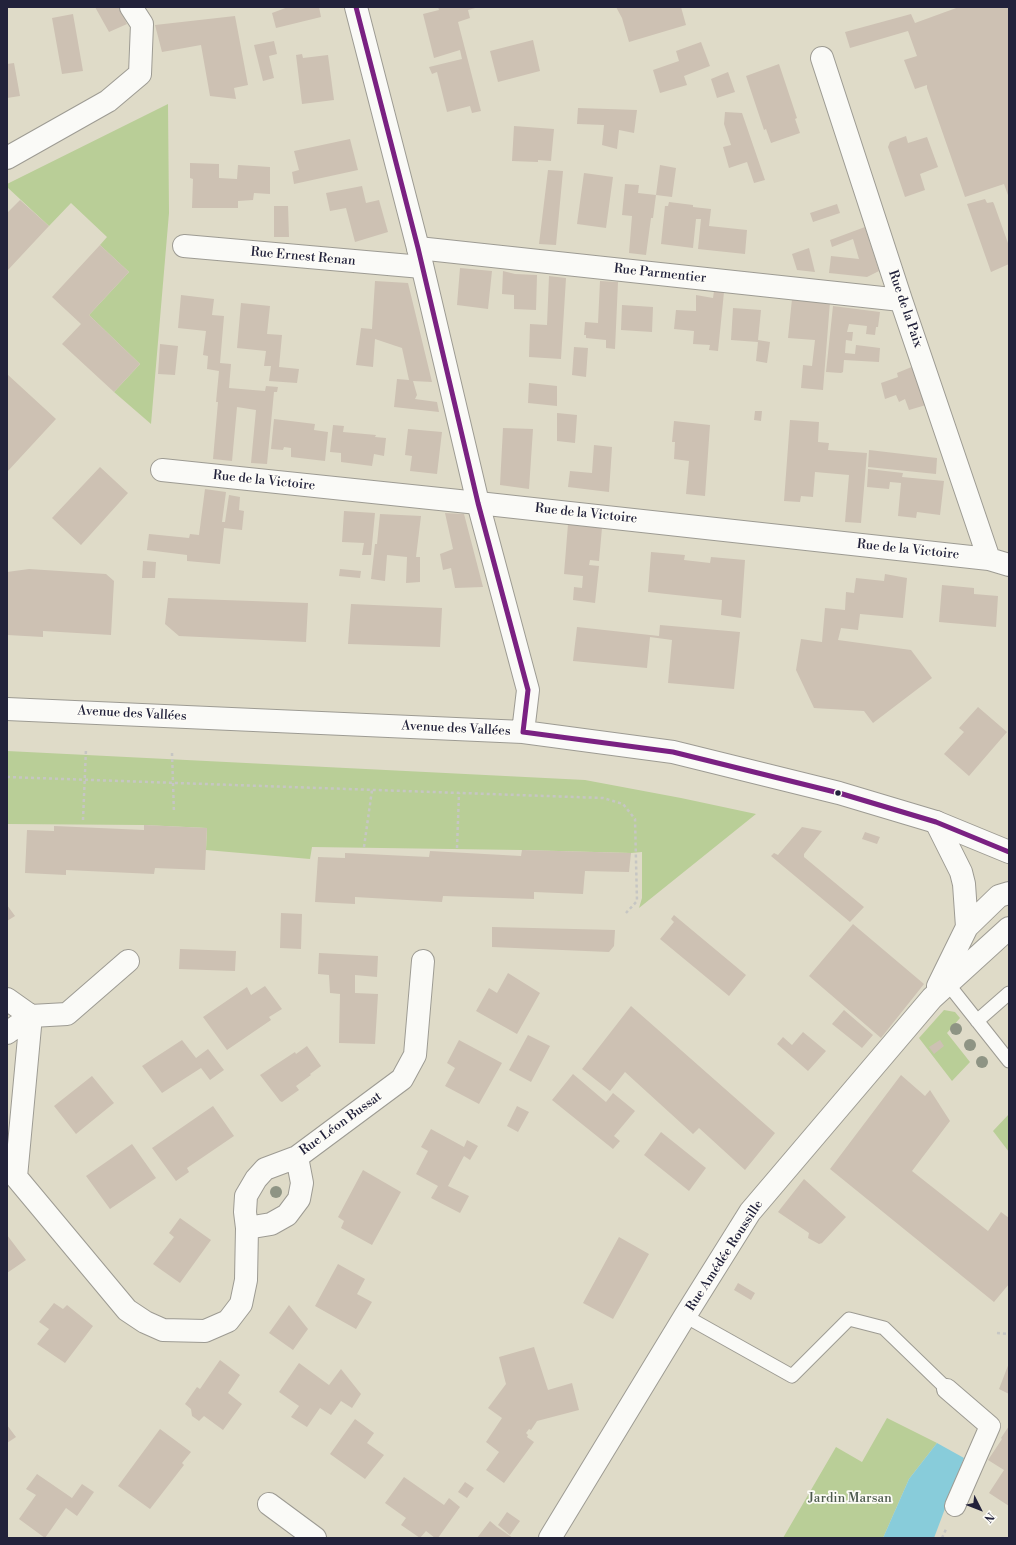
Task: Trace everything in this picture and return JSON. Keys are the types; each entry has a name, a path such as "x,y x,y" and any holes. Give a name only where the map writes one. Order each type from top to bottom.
{"street":[{"path":"7,158 108,101 140,74 142,24 131,7"},
{"path":"356,7 420,258 478,502 528,690 523,732"},
{"name":"Rue de la Paix","path":"822,58 901,300 999,562"},
{"name":"Rue Ernest Renan","path":"184,246 420,258"},
{"name":"Rue Parmentier","path":"420,258 901,300"},
{"name":"Rue de la Victoire","path":"162,470 478,502 999,562"},
{"name":"Avenue des Vallées","path":"7,708 523,732 673,752 839,793 936,822 1009,852"},
{"path":"936,822 961,872 964,884 967,927"},
{"name":"Rue Amédée Roussille","path":"940,991 967,927 999,896 1009,893"},
{"name":"Rue Amédée Roussille","path":"550,1538 750,1212 940,991 1009,928"},
{"name":"Rue Léon Bussat","path":"31,1016 12,1170 127,1310 145,1322 164,1330 205,1331 228,1321 241,1304 246,1280 246,1196 256,1178 265,1170 297,1157 402,1079 415,1055 423,960"},
{"path":"7,1034 31,1016 66,1014 128,961"},
{"path":"7,999 31,1016"},
{"path":"247,1228 271,1224 282,1218 287,1215 299,1199 302,1182 297,1157"},
{"path":"947,1389 990,1426 955,1506"},
{"path":"268,1504 315,1538"}],"lane":[{"path":"940,991 977,1021 1009,1061"},
{"path":"977,1021 1009,993"},
{"path":"685,1316 792,1376 849,1319 884,1328 947,1389"}],"path":[{"path":"83,820 86,749"},
{"path":"172,753 174,813"},
{"path":"7,777 603,798 622,804 635,819 637,901 626,913"},
{"path":"364,847 372,790"},
{"path":"456,848 459,793"},
{"path":"997,1333 1009,1334"}],"green space":[{"path":"168,104 169,213 151,424 114,392 140,364 89,315 129,272 100,245 107,237 71,203 49,226 7,187 7,184"},
{"path":"7,751 585,780 756,814 639,908 642,898 642,852 312,847 310,859 206,850 207,828 144,825 7,824"},
{"path":"944,1010 955,1012 960,1018 947,1033 970,1062 952,1081 919,1038"},
{"path":"1009,1114 1009,1152 993,1131"},
{"name":"Jardin Marsan","path":"887,1418 937,1443 909,1479 883,1538 783,1538 836,1447 862,1462"}],"water":[{"path":"937,1443 964,1458 934,1538 883,1538 909,1479"}],"building":[{"path":"95,7 119,7 127,24 109,32"},
{"path":"288,7 319,7 321,17 276,28 272,13"},
{"path":"438,7 479,7 468,10 470,18 458,22 481,111 472,113 470,106 447,112 437,72 432,74 429,67 462,59 460,50 434,58 423,14 439,10"},
{"path":"616,7 681,7 686,25 629,42 622,18"},
{"path":"959,7 1009,7 1009,198 1004,184 965,197 927,85 915,89 904,60 917,56 908,31 850,48 845,32 911,14 915,23"},
{"path":"73,14 83,71 62,74 52,18"},
{"path":"235,16 248,85 234,88 236,99 210,96 201,45 162,52 155,25"},
{"path":"533,40 540,71 498,82 490,51"},
{"path":"274,41 277,54 269,56 274,78 263,81 254,45"},
{"path":"701,42 710,66 684,76 687,85 660,93 653,70 679,61 676,51"},
{"path":"302,54 303,58 328,55 334,100 302,104 296,55"},
{"path":"14,63 20,96 7,98 7,64"},
{"path":"779,64 797,118 795,119 800,133 771,143 766,129 764,130 746,76"},
{"path":"728,72 735,92 717,98 711,79"},
{"path":"578,108 637,110 634,133 619,130 617,149 602,145 604,125 577,124"},
{"path":"725,112 742,113 765,180 754,183 747,162 729,168 723,147 731,145 724,124"},
{"path":"514,126 554,129 551,161 512,161"},
{"path":"906,136 908,143 927,137 938,167 920,174 925,190 905,197 888,147 890,142"},
{"path":"350,139 358,170 294,184 292,172 299,170 294,151"},
{"path":"190,163 219,164 219,178 237,179 238,165 270,167 270,194 254,193 253,200 238,201 238,208 192,208 193,179 190,178"},
{"path":"660,165 676,168 672,197 656,195"},
{"path":"548,170 563,171 556,245 539,244"},
{"path":"584,173 613,177 606,228 577,224"},
{"path":"625,184 639,185 638,193 656,195 646,255 629,253 632,216 622,215"},
{"path":"362,186 366,203 379,200 388,232 355,242 346,208 330,211 326,193"},
{"path":"985,199 987,203 993,202 1009,246 1009,264 991,272 967,204"},
{"path":"20,200 49,226 7,271 7,213"},
{"path":"669,202 711,209 709,226 747,230 745,254 698,249 701,219 696,219 693,248 661,244 665,206 668,206"},
{"path":"837,204 840,213 813,222 810,213"},
{"path":"274,206 288,206 289,237 274,237"},
{"path":"865,227 879,271 867,277 829,273 831,256 859,259 853,239 832,247 830,240"},
{"path":"100,245 129,272 89,315 140,364 114,392 62,344 81,324 52,297"},
{"path":"809,248 815,272 797,270 792,254"},
{"path":"460,268 492,271 488,309 457,305"},
{"path":"503,271 515,274 537,275 536,310 514,309 514,295 502,294"},
{"path":"549,276 566,278 561,359 529,357 530,324 547,325"},
{"path":"375,281 408,283 432,382 413,381 417,395 415,399 437,402 439,412 394,407 397,379 409,380 402,348 375,339 373,367 356,365 361,328 372,329"},
{"path":"600,281 618,282 615,349 606,348 606,340 586,338 586,335 584,335 585,322 598,323"},
{"path":"714,291 724,292 718,351 709,350 710,345 693,344 694,331 674,329 676,310 696,311 696,295 713,298"},
{"path":"181,295 214,299 212,315 224,316 220,363 231,364 229,388 265,391 266,386 278,387 277,392 274,392 267,464 251,463 256,410 237,407 232,461 213,459 219,371 207,369 208,356 203,355 206,331 178,328"},
{"path":"792,299 830,302 823,390 801,388 803,365 812,366 815,340 788,338"},
{"path":"241,303 270,306 267,334 282,335 279,367 299,369 297,383 269,381 271,366 264,366 266,351 237,348"},
{"path":"622,305 653,307 652,332 621,330"},
{"path":"833,306 880,312 878,327 876,327 875,335 866,334 867,326 849,324 847,332 853,332 852,341 846,340 845,353 855,354 856,345 880,348 879,362 844,360 843,372 826,372"},
{"path":"733,308 761,310 758,340 770,342 767,363 756,361 758,342 731,340"},
{"path":"160,344 178,346 175,375 158,374"},
{"path":"574,347 588,348 586,377 572,375"},
{"path":"914,366 926,405 909,410 905,399 899,402 896,395 885,399 881,383 898,377 897,373"},
{"path":"7,374 56,419 7,472"},
{"path":"529,383 557,386 557,406 528,403"},
{"path":"755,411 762,411 761,421 754,420"},
{"path":"557,413 577,415 575,443 557,441"},
{"path":"274,419 315,424 314,430 328,432 325,461 291,457 291,448 284,447 283,450 271,449"},
{"path":"790,420 819,422 818,442 829,443 828,450 867,453 861,523 845,522 849,475 815,472 813,497 801,496 800,502 784,501"},
{"path":"674,421 710,425 705,496 686,494 689,461 674,459 675,442 672,442"},
{"path":"333,425 344,426 343,432 376,435 375,437 386,438 384,456 374,454 372,466 341,462 341,453 330,452"},
{"path":"503,428 533,429 529,489 500,485"},
{"path":"408,429 442,432 437,474 410,471 412,456 405,455"},
{"path":"594,445 612,447 609,492 568,487 570,471 592,473"},
{"path":"869,450 937,458 936,474 868,467"},
{"path":"100,467 128,493 81,545 52,518"},
{"path":"868,469 903,473 902,477 944,481 940,515 917,512 916,518 898,516 901,483 890,482 889,489 867,487"},
{"path":"205,489 226,492 222,522 225,522 229,495 240,497 239,510 244,511 242,530 224,528 220,564 187,561 187,555 147,550 149,534 189,538 190,534 199,535"},
{"path":"344,511 375,513 371,555 362,555 364,543 342,542"},
{"path":"445,513 464,514 483,587 455,588 451,568 443,570 440,554 453,549"},
{"path":"380,514 421,516 416,557 420,557 420,582 406,583 407,557 387,555 385,581 371,579"},
{"path":"568,524 602,528 599,561 590,560 589,565 599,566 595,603 573,600 574,587 582,588 583,576 564,574"},
{"path":"651,552 685,555 684,560 710,563 711,557 745,560 741,618 721,615 722,600 648,592"},
{"path":"143,561 156,562 155,578 142,578"},
{"path":"29,569 106,574 114,581 111,635 43,631 43,637 7,635 7,572"},
{"path":"340,569 361,571 360,578 339,576"},
{"path":"885,574 907,578 903,618 860,614 858,630 841,628 838,640 911,650 932,678 873,723 864,711 814,708 796,670 801,639 822,642 825,608 845,610 846,592 854,593 856,578 884,581"},
{"path":"942,585 974,588 974,594 998,596 996,627 939,622"},
{"path":"168,598 308,603 306,642 179,636 165,624"},
{"path":"351,604 442,608 440,647 348,644"},
{"path":"660,625 740,632 734,689 668,683 672,640 650,637 647,668 573,661 577,627 659,636"},
{"path":"978,707 1007,732 969,776 944,754 964,732 959,728"},
{"path":"144,825 207,828 205,870 155,868 154,874 66,870 66,875 25,873 27,830 54,831 54,826 144,830"},
{"path":"802,827 822,831 804,854 804,857 864,907 850,922 771,856 774,853 778,855"},
{"path":"865,832 880,837 877,844 862,839"},
{"path":"522,850 631,853 629,872 585,871 583,894 534,892 534,899 443,896 442,902 355,897 355,904 315,902 318,857 345,858 345,853 429,857 430,851 521,856"},
{"path":"7,905 15,916 7,921"},
{"path":"281,913 302,914 301,949 280,948"},
{"path":"674,915 746,975 729,996 660,939 674,922 671,919"},
{"path":"853,924 924,984 881,1038 809,976"},
{"path":"492,927 615,930 614,946 609,952 492,947"},
{"path":"180,949 236,951 235,971 179,969"},
{"path":"319,953 378,956 377,977 355,975 355,993 378,994 375,1044 339,1043 340,994 330,993 329,975 318,974"},
{"path":"508,973 540,993 517,1034 476,1011 489,988 497,993"},
{"path":"265,986 282,1009 269,1017 271,1020 227,1050 203,1017 247,987 251,995"},
{"path":"631,1006 775,1133 745,1170 699,1128 693,1134 625,1072 610,1091 582,1069"},
{"path":"844,1010 873,1035 862,1048 832,1024"},
{"path":"803,1032 826,1051 808,1071 777,1044 783,1037 792,1045"},
{"path":"528,1035 550,1046 531,1082 509,1070"},
{"path":"182,1040 196,1058 208,1049 224,1070 210,1080 201,1068 162,1093 142,1066"},
{"path":"459,1040 502,1063 479,1104 445,1086 455,1068 447,1063"},
{"path":"940,1040 944,1046 934,1054 929,1047"},
{"path":"307,1046 321,1066 296,1086 299,1090 282,1102 260,1075"},
{"path":"573,1074 606,1102 613,1093 635,1111 614,1136 620,1141 613,1149 552,1100"},
{"path":"901,1075 925,1096 930,1090 950,1121 912,1171 988,1231 1001,1212 1009,1218 1009,1284 994,1302 830,1169"},
{"path":"92,1076 114,1103 76,1134 54,1106"},
{"path":"213,1106 234,1136 187,1168 189,1172 176,1181 152,1148"},
{"path":"517,1106 529,1112 518,1132 507,1126"},
{"path":"431,1129 464,1147 467,1140 478,1146 470,1160 464,1156 448,1186 469,1196 460,1213 431,1198 438,1186 416,1174 428,1151 421,1147"},
{"path":"661,1132 706,1168 689,1191 644,1155"},
{"path":"132,1144 156,1178 110,1209 86,1176"},
{"path":"363,1170 401,1192 372,1245 341,1228 344,1221 338,1217"},
{"path":"804,1179 846,1217 822,1243 819,1244 808,1238 809,1233 778,1212"},
{"path":"180,1218 211,1240 180,1283 153,1264 174,1237 169,1233"},
{"path":"7,1235 26,1260 7,1273"},
{"path":"619,1237 649,1254 613,1319 583,1303"},
{"path":"338,1264 365,1279 357,1294 372,1302 356,1329 315,1306"},
{"path":"738,1283 755,1293 751,1300 734,1290"},
{"path":"54,1303 63,1309 67,1305 93,1326 65,1363 37,1344 49,1329 39,1322"},
{"path":"289,1305 308,1329 293,1350 269,1333"},
{"path":"534,1347 548,1390 572,1383 579,1410 537,1421 531,1430 529,1429 526,1433 528,1435 527,1437 534,1442 504,1483 486,1470 499,1452 486,1442 502,1418 488,1408 506,1384 499,1357"},
{"path":"220,1360 240,1375 228,1393 242,1404 223,1430 204,1416 199,1421 192,1416 191,1409 185,1404 197,1387 200,1389"},
{"path":"299,1363 329,1385 341,1369 361,1394 352,1408 341,1401 331,1415 320,1408 307,1427 291,1417 299,1406 279,1392"},
{"path":"1009,1363 1009,1394 999,1389"},
{"path":"355,1419 374,1433 367,1443 384,1455 365,1479 330,1454"},
{"path":"7,1425 16,1437 7,1443"},
{"path":"1009,1426 1009,1506 989,1493 1004,1470 988,1460"},
{"path":"160,1429 191,1452 182,1463 184,1465 150,1509 118,1486"},
{"path":"37,1474 72,1498 82,1484 94,1492 77,1516 66,1508 45,1538 19,1519 36,1495 26,1489"},
{"path":"404,1477 444,1505 449,1498 460,1507 438,1538 435,1538 426,1531 420,1538 401,1525 406,1518 385,1503"},
{"path":"465,1482 474,1488 467,1498 458,1492"},
{"path":"507,1512 520,1521 510,1535 498,1525"},
{"path":"490,1521 497,1527 513,1538 477,1538"}],"transit line":[{"path":"356,7 418,248 478,503 528,690 523,732"},
{"path":"523,732 673,752 839,793 936,822 1009,852"}]}
